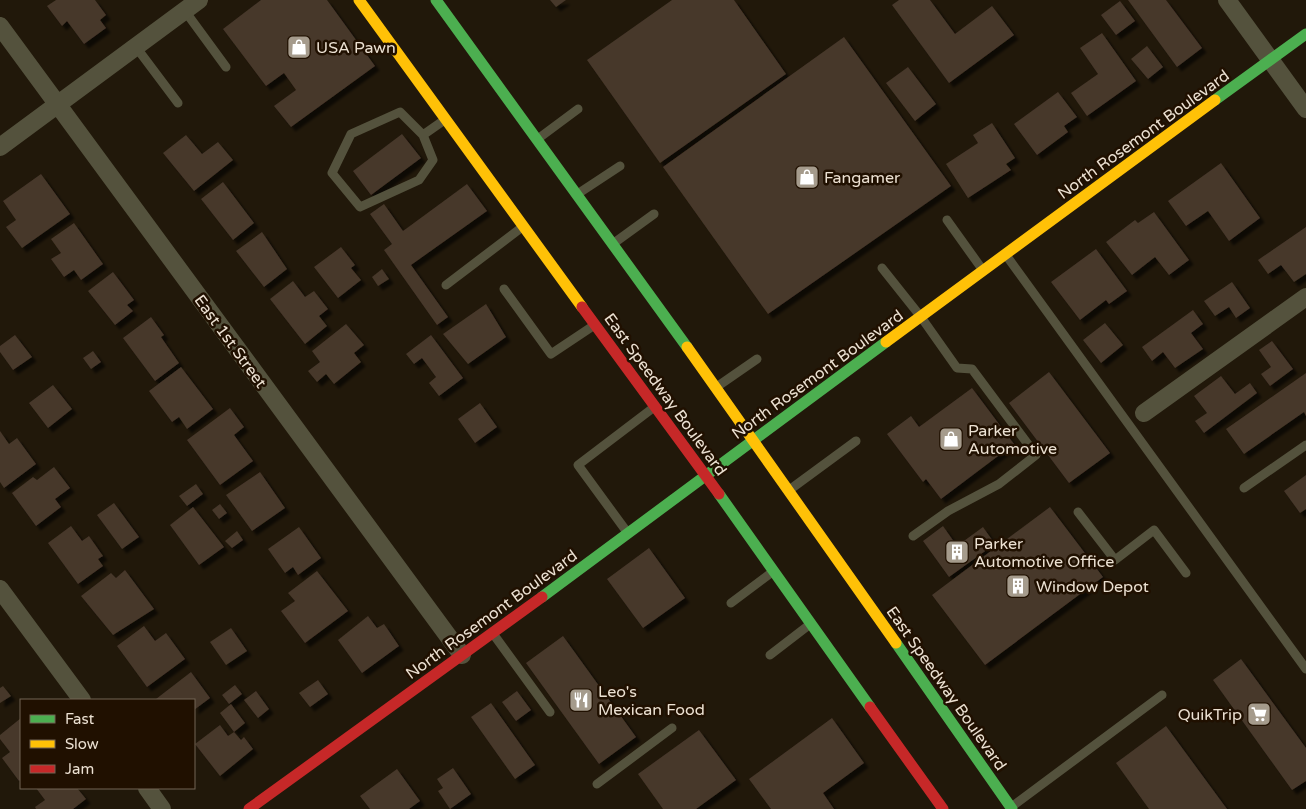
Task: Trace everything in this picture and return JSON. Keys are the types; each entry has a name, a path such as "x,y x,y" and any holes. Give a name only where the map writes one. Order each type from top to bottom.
{"main road":[{"name":"East Speedway Boulevard","path":"359,0 655,406 943,809"},
{"name":"East Speedway Boulevard","path":"436,0 754,440 1012,808"},
{"name":"North Rosemont Boulevard","path":"249,809 462,655 704,475 1306,34"}],"street":[{"path":"0,147 199,0"},
{"path":"1227,0 1306,109"},
{"name":"East 1st Street","path":"0,26 462,655"},
{"path":"1144,413 1306,297"},
{"path":"0,589 81,699"},
{"path":"148,789 162,809"}],"lane":[{"path":"185,10 226,67"},
{"path":"136,47 178,103"},
{"path":"537,140 578,109"},
{"path":"400,112 423,135 433,160 420,180 360,208 332,173 351,134 400,112"},
{"path":"423,135 446,119"},
{"path":"576,194 620,166"},
{"path":"612,244 654,214"},
{"path":"947,220 984,271"},
{"path":"446,286 523,226"},
{"path":"1006,255 1306,669"},
{"path":"882,268 922,317 957,368 972,370 1036,455 999,484 948,512 913,536"},
{"path":"504,288 551,354 595,325"},
{"path":"716,388 757,359"},
{"path":"628,533 578,465 655,406"},
{"path":"789,490 856,442"},
{"path":"1244,488 1306,445"},
{"path":"1078,512 1115,560 1154,530 1186,572"},
{"path":"731,603 773,572"},
{"path":"770,655 811,624"},
{"path":"492,633 550,712"},
{"path":"1012,808 1162,695"},
{"path":"597,784 672,728"}],"building":[{"path":"56,0 95,0 106,15 100,20 106,28 84,44 67,21 62,26 47,6"},
{"name":"USA Pawn","path":"261,0 327,0 375,66 291,127 274,106 296,90 284,73 266,86 223,29"},
{"path":"550,0 566,0 556,7"},
{"path":"672,0 734,0 786,74 660,163 587,60"},
{"path":"899,0 930,0 955,34 992,6 1014,35 949,83 892,5"},
{"path":"1128,0 1166,0 1202,48 1177,67"},
{"path":"1120,1 1135,21 1116,35 1101,15"},
{"path":"1102,33 1136,81 1087,116 1071,93 1098,74 1080,48"},
{"name":"Fangamer","path":"844,37 951,186 768,314 663,167"},
{"path":"1147,46 1163,67 1148,79 1131,59"},
{"path":"908,67 936,104 915,121 886,83"},
{"path":"1058,92 1077,117 1064,126 1068,132 1037,155 1014,124"},
{"path":"992,123 1015,158 1006,164 1011,170 968,198 946,164 978,143 973,135"},
{"path":"402,134 421,158 371,195 353,171"},
{"path":"186,135 202,154 218,142 233,160 194,191 163,153"},
{"path":"1221,163 1260,218 1229,241 1208,211 1186,226 1168,201"},
{"path":"41,174 70,214 22,248 6,227 16,220 3,201"},
{"path":"223,182 254,223 233,240 201,199"},
{"path":"467,184 487,211 411,265 448,317 437,325 384,250 392,244 370,214 384,204 403,231"},
{"path":"1154,212 1189,260 1169,275 1155,257 1132,275 1106,242 1135,220 1138,223"},
{"path":"74,223 103,264 81,280 74,270 64,277 51,259 61,253 51,239"},
{"path":"1306,227 1306,274 1294,282 1281,265 1268,274 1258,260"},
{"path":"262,232 287,269 264,287 236,251"},
{"path":"341,247 355,265 351,268 361,280 338,298 314,267"},
{"path":"1096,249 1127,291 1109,304 1106,300 1080,320 1051,282"},
{"path":"382,269 389,279 378,286 372,277"},
{"path":"113,272 134,300 127,305 133,311 115,325 88,291"},
{"path":"293,281 305,297 314,291 328,309 319,316 327,326 305,344 270,299"},
{"path":"1232,282 1250,308 1236,318 1229,307 1215,316 1204,301"},
{"path":"486,304 506,337 468,364 443,334"},
{"path":"1193,310 1203,324 1191,333 1203,349 1175,368 1163,352 1152,361 1142,347"},
{"path":"151,317 164,335 161,337 179,363 155,381 123,338"},
{"path":"1105,323 1123,345 1101,363 1083,340"},
{"path":"346,324 364,345 354,353 361,362 334,384 326,374 317,382 308,371 320,362 312,351"},
{"path":"15,335 32,357 13,370 0,352 0,346"},
{"path":"431,335 463,378 439,396 429,383 436,377 422,358 414,364 406,354"},
{"path":"1272,341 1293,369 1270,386 1261,374 1271,367 1259,350"},
{"path":"93,351 101,362 91,369 83,358"},
{"path":"181,367 213,409 187,429 179,417 172,422 149,391"},
{"path":"1049,372 1110,453 1069,483 1009,403"},
{"path":"1306,373 1306,416 1304,412 1244,454 1226,429"},
{"path":"1221,376 1235,394 1250,383 1257,393 1204,433 1195,421 1207,413 1194,396"},
{"path":"53,385 72,409 48,428 29,403"},
{"name":"Parker Automotive","path":"972,388 1014,444 941,499 926,479 923,482 887,434 911,416 919,427"},
{"path":"480,403 497,427 475,443 458,419"},
{"path":"230,408 244,427 234,435 253,461 220,485 187,440"},
{"path":"0,431 9,444 17,438 36,464 4,488 0,482"},
{"path":"54,467 70,488 55,499 61,507 36,526 12,493 33,477 37,480"},
{"path":"260,472 285,508 252,531 226,495"},
{"path":"1306,475 1306,509 1300,513 1284,491"},
{"path":"196,484 203,494 187,506 179,496"},
{"path":"114,503 139,537 122,549 97,515"},
{"path":"220,504 227,513 219,519 212,510"},
{"path":"193,507 224,547 199,565 170,525"},
{"name":"Window Depot","path":"1050,507 1103,577 985,665 932,595"},
{"path":"71,526 82,541 89,536 103,556 98,559 103,566 78,584 48,543"},
{"name":"Parker Automotive Office","path":"943,526 957,546 983,527 995,544 949,577 923,541"},
{"path":"299,527 321,558 298,575 293,567 285,573 268,549"},
{"path":"237,531 243,540 232,548 225,541"},
{"path":"649,548 685,598 643,628 607,579"},
{"path":"125,570 154,609 113,635 81,596 111,573 116,578"},
{"path":"317,571 348,611 305,643 281,611 295,601 288,593"},
{"path":"368,616 377,628 384,624 399,646 362,673 338,640"},
{"path":"144,626 155,641 166,633 185,659 147,687 117,646"},
{"path":"231,628 247,651 226,665 210,642"},
{"name":"Leo's Mexican Food","path":"563,636 636,737 599,764 526,663"},
{"name":"QuikTrip","path":"1241,659 1306,748 1306,781 1292,790 1213,680"},
{"path":"191,672 210,698 195,709 195,699 156,699"},
{"path":"318,680 328,694 310,707 299,693"},
{"path":"235,685 242,694 229,704 222,695"},
{"path":"3,686 11,696 0,703 0,688"},
{"path":"256,691 269,709 258,718 244,700"},
{"path":"517,691 531,710 516,721 502,702"},
{"path":"491,703 535,765 515,779 471,717"},
{"path":"231,704 245,723 234,732 220,713"},
{"path":"832,718 864,763 823,793 834,809 771,809 749,779"},
{"path":"20,719 19,781 2,758 10,752 0,739 0,735"},
{"path":"220,725 228,736 234,732 241,740 244,737 253,749 220,776 195,744"},
{"name":"QuikTrip","path":"1166,726 1227,809 1149,809 1116,763"},
{"path":"699,730 736,780 696,809 663,809 638,774"},
{"path":"453,768 471,794 450,809 438,791 443,788 437,779"},
{"path":"397,769 420,801 409,809 370,809 360,796"},
{"path":"37,789 78,789 86,799 73,809 36,809 35,807 45,800"}],"traffic: fast":[{"path":"436,0 687,347"},
{"path":"1215,100 1306,34"},
{"path":"542,597 886,342"},
{"path":"719,494 870,707"},
{"path":"896,643 1012,809"}],"traffic: slow":[{"path":"359,0 582,307"},
{"path":"886,342 1215,100"},
{"path":"687,347 896,643"}],"traffic: jam":[{"path":"582,307 719,494"},
{"path":"249,809 542,597"},
{"path":"870,707 943,809"}],"place":[{"name":"USA Pawn","path":"299,47"},
{"name":"Fangamer","path":"807,177"},
{"name":"Parker Automotive","path":"951,439"},
{"name":"Parker Automotive Office","path":"957,552"},
{"name":"Window Depot","path":"1018,586"},
{"name":"Leo's Mexican Food","path":"581,700"},
{"name":"QuikTrip","path":"1259,714"}]}
